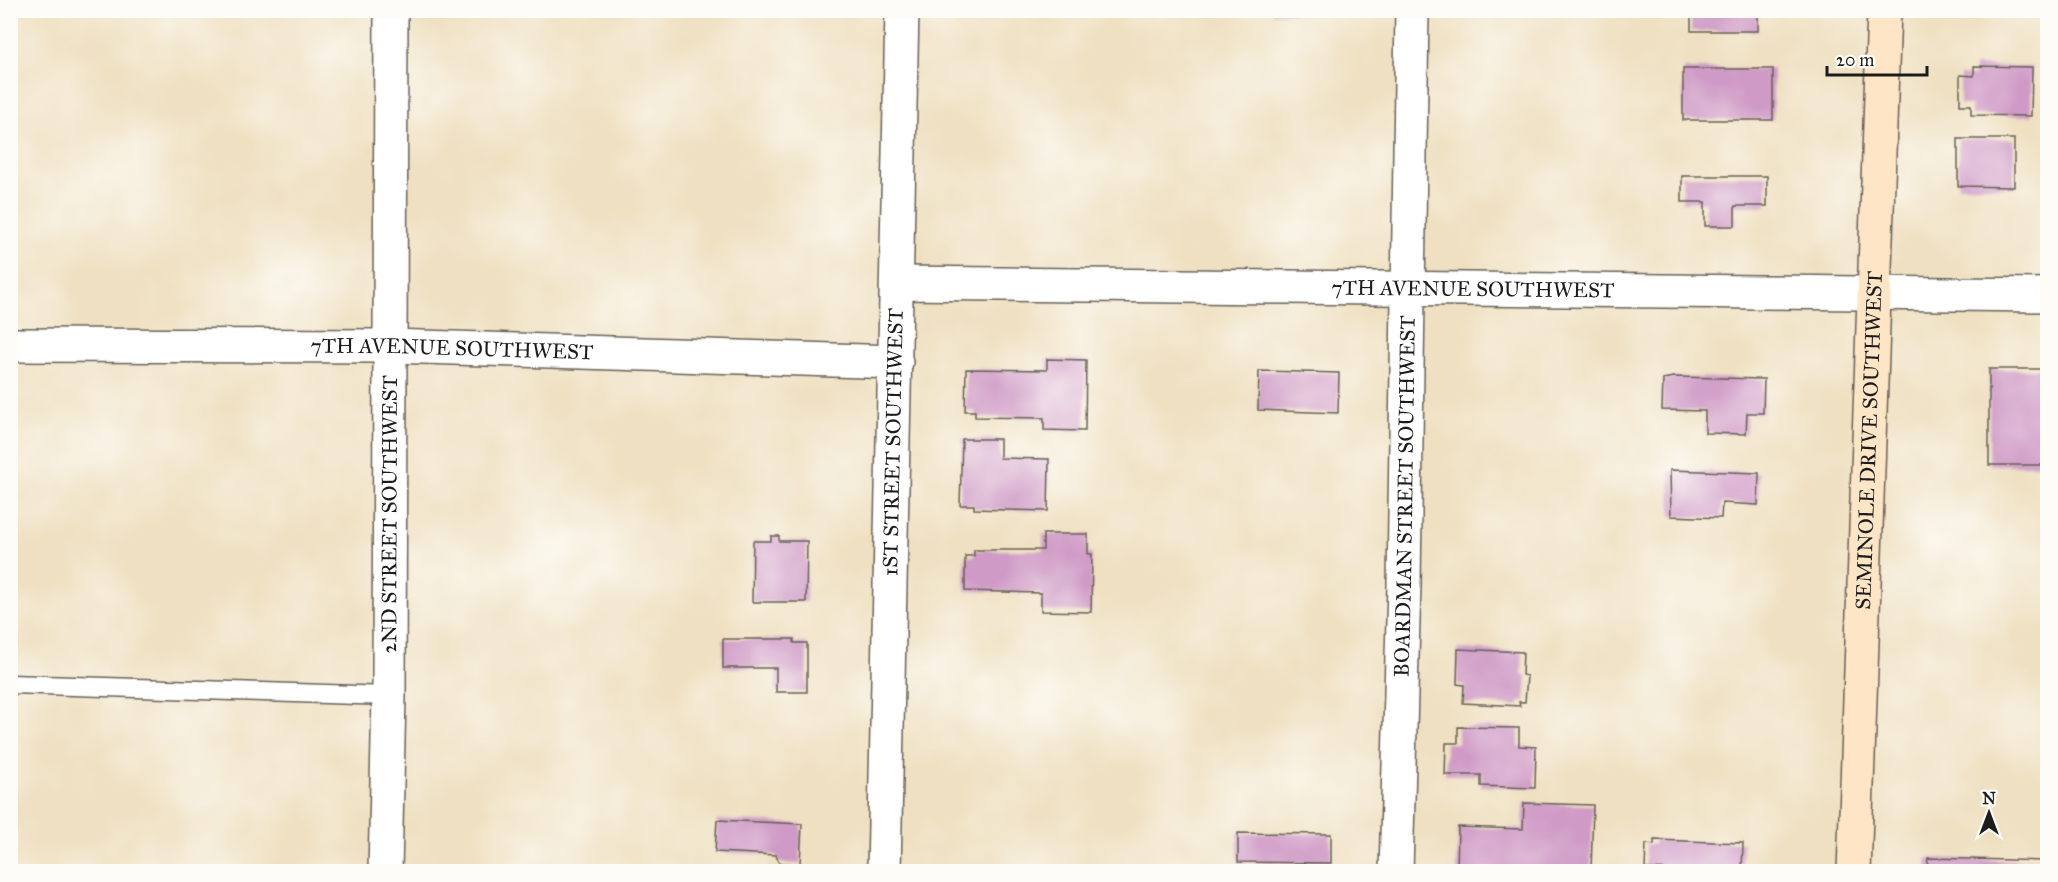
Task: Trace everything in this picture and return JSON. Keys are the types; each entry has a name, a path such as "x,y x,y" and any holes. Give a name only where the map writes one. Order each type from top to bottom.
{"street":[{"name":"2ND STREET SOUTHWEST","path":"385,872 389,696 391,10"},
{"name":"1ST STREET SOUTHWEST","path":"884,872 902,10"},
{"name":"BOARDMAN STREET SOUTHWEST","path":"1396,872 1412,10"},
{"name":"SEMINOLE DRIVE SOUTHWEST","path":"1854,872 1884,10"},
{"name":"7TH AVENUE SOUTHWEST","path":"897,283 1408,290 2048,294"},
{"name":"7TH AVENUE SOUTHWEST","path":"10,345 390,346 896,362"}],"lane":[{"path":"10,684 389,696"}],"building":[{"path":"1272,10 1337,10 1337,13 1272,13"},
{"path":"1691,10 1758,10 1758,31 1691,31"},
{"path":"1974,66 2032,67 2031,116 1971,115 1971,105 1960,105 1960,75 1974,76"},
{"path":"1683,69 1773,69 1773,120 1683,120"},
{"path":"1958,139 2014,139 2014,187 1958,186"},
{"path":"1682,176 1767,176 1767,206 1735,206 1735,226 1705,226 1705,202 1682,202"},
{"path":"1047,359 1086,360 1085,431 1044,430 1044,418 975,417 975,411 965,411 966,369 1047,370"},
{"path":"1989,369 2048,369 2048,465 1989,465"},
{"path":"1259,371 1339,373 1338,413 1258,410"},
{"path":"1674,377 1764,379 1763,413 1747,413 1746,434 1705,433 1705,411 1662,410 1663,379"},
{"path":"962,439 1000,439 1000,458 1049,459 1048,511 974,509 974,505 960,505"},
{"path":"1670,470 1759,473 1758,505 1722,503 1721,518 1671,516"},
{"path":"1043,534 1088,534 1088,554 1092,554 1091,612 1041,611 1041,593 965,591 965,556 974,556 974,550 1043,550"},
{"path":"771,536 779,536 779,541 807,541 806,602 752,602 753,541 771,541"},
{"path":"723,639 794,639 794,643 807,643 807,692 776,692 776,668 723,668"},
{"path":"1458,649 1523,652 1522,675 1527,676 1525,702 1519,702 1520,706 1463,703 1464,685 1457,684"},
{"path":"1458,727 1519,728 1519,746 1536,747 1535,788 1481,786 1481,775 1445,775 1446,743 1458,743"},
{"path":"1524,803 1593,805 1591,872 1457,872 1458,827 1523,829"},
{"path":"717,820 802,824 800,864 779,863 776,855 715,852"},
{"path":"1238,833 1331,834 1331,863 1238,862"},
{"path":"1654,840 1743,843 1742,872 1645,869 1646,844 1654,845"},
{"path":"1928,858 2048,861 2048,872 1927,872"}]}
